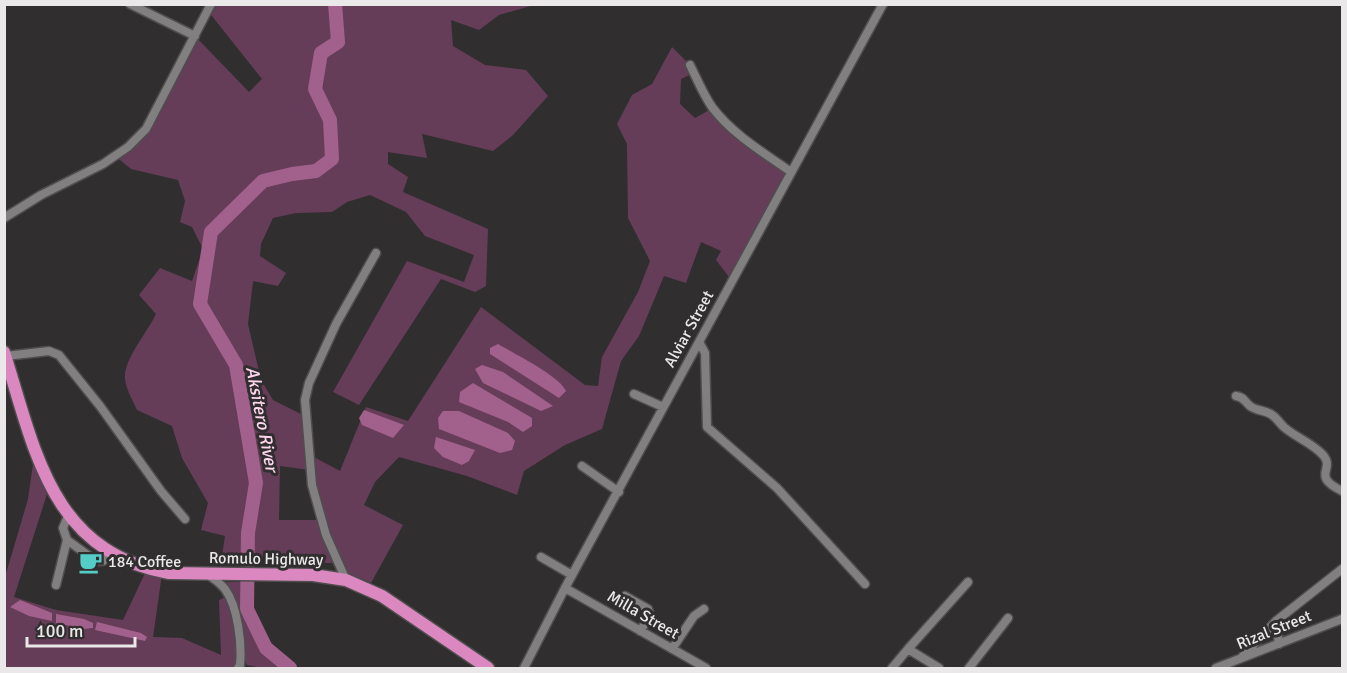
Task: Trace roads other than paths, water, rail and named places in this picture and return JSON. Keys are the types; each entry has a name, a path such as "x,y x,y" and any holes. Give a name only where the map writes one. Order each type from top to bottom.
{"highway":[{"name":"Romulo Highway","path":"5,354 44,472 57,500 92,540 110,553 129,562 168,573 313,575 346,579 382,596 488,669"}],"street":[{"path":"130,4 195,36"},
{"path":"4,218 41,195 103,164 128,147 146,129 211,4"},
{"name":"Alviar Street","path":"524,669 572,575 883,4"},
{"path":"690,65 710,104 719,116 791,172"},
{"path":"346,579 326,535 312,485 305,400 309,383 336,324 376,253"},
{"path":"699,342 705,353 707,427 777,488 865,584"},
{"path":"5,354 50,351 59,355 100,406 161,491 185,519"},
{"path":"634,394 663,407"},
{"path":"1236,396 1245,400 1251,407 1270,413 1285,428 1317,450 1326,459 1329,485 1342,491"},
{"path":"582,466 619,492"},
{"path":"56,585 67,540 63,528 69,516"},
{"path":"67,540 99,562 110,553"},
{"path":"541,557 572,575"},
{"path":"1240,659 1276,621 1342,569"},
{"path":"210,573 229,596 240,639 238,669"},
{"path":"892,669 968,582"},
{"name":"Milla Street","path":"565,588 706,669"},
{"path":"625,597 650,612 650,616 640,631"},
{"path":"672,649 694,616 704,609"},
{"path":"969,669 1008,618"},
{"name":"Rizal Street","path":"1216,669 1342,619"},
{"path":"1276,621 1279,644"},
{"path":"908,648 939,669"}],"waterway":[{"name":"Aksitero River","path":"290,668 266,648 247,609 248,533 256,483 236,365 200,304 211,232 263,181 316,171 332,159 330,120 315,89 321,53 338,42 335,4"}],"place":[{"name":"184 Coffee","path":"90,562"}]}
